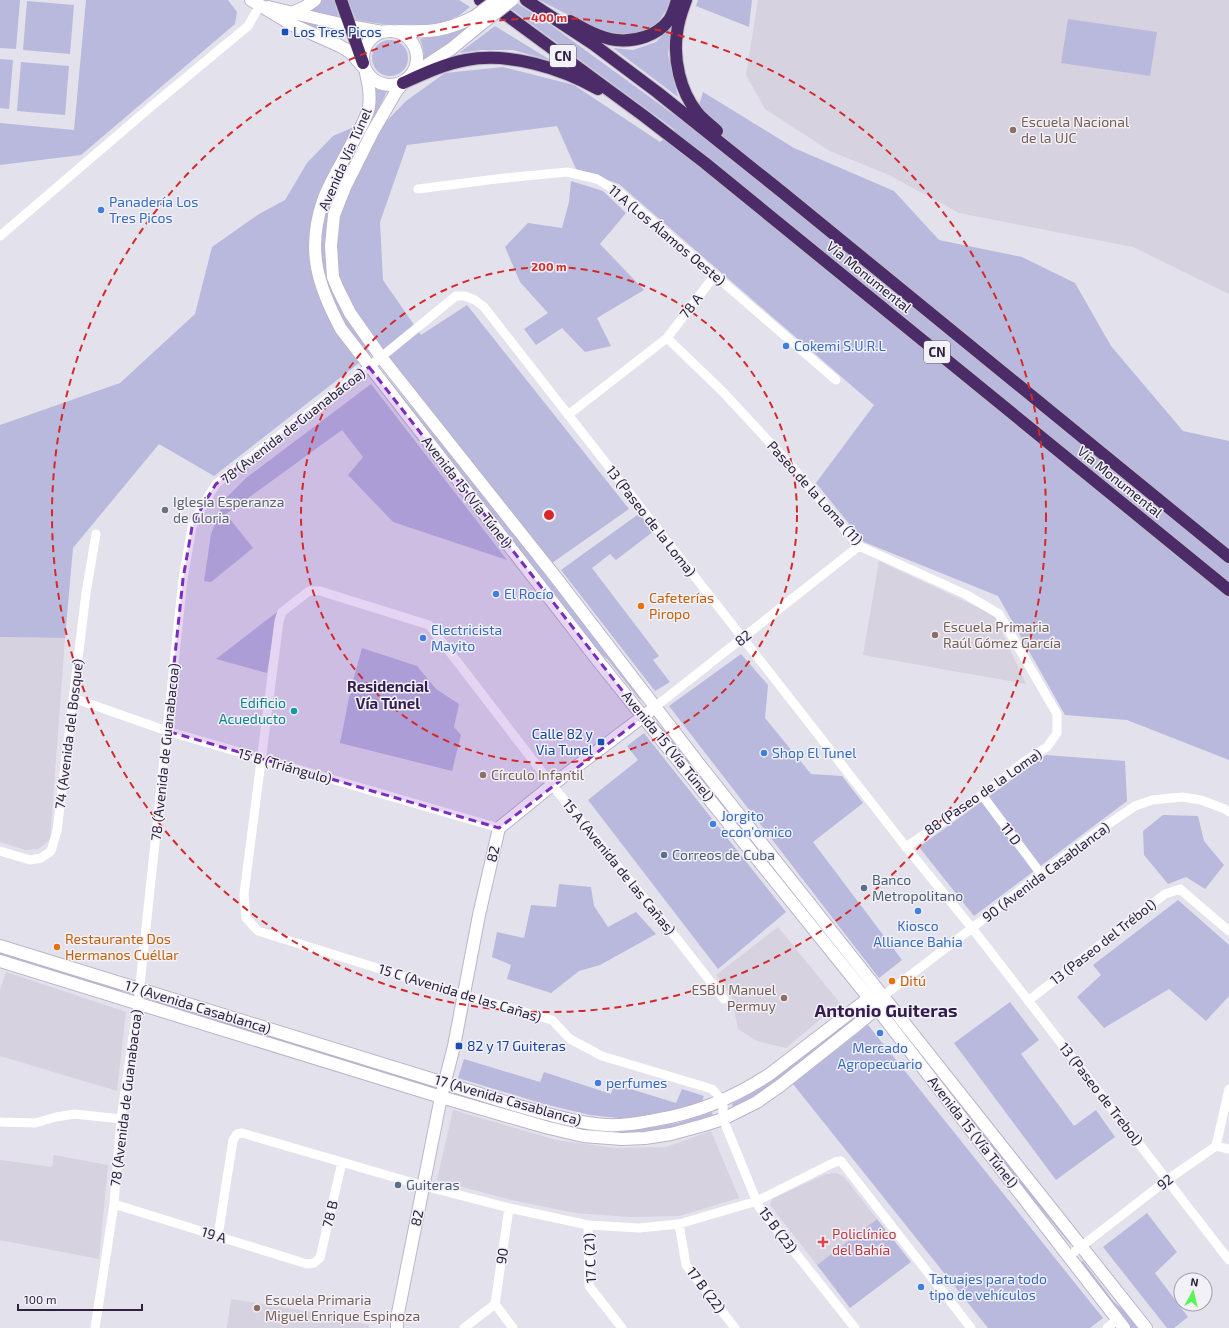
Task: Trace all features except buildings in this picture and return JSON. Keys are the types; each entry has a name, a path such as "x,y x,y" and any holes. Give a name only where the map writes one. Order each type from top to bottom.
{"highway":[{"path":"341,0 364,68"},
{"name":"Vía Monumental","path":"480,0 508,16 644,116 711,168 1229,590"},
{"path":"527,0 591,32 616,40 642,38 658,31 669,20 677,0"},
{"name":"Vía Monumental","path":"527,0 592,44 651,88 782,192 1229,558"},
{"path":"686,0 679,21 676,46 677,63 685,93 697,112 782,192"},
{"path":"403,83 434,70 466,60 482,58 520,61 542,66 593,86 644,116"}],"main road":[{"path":"294,12 315,0"},
{"path":"256,2 293,25 350,52 373,80 390,86 403,83 413,74 451,49 497,0"},
{"path":"364,68 363,55 365,47 375,35 387,32 426,32 443,30 458,24 477,21 512,0"},
{"path":"256,2 349,26 402,33 410,39 418,56 417,65 413,74"},
{"name":"Avenida Vía Túnel","path":"345,334 323,293 316,262 316,238 323,200 369,109 370,89 364,68"},
{"name":"Avenida Vía Túnel","path":"366,336 350,313 338,289 334,277 331,246 334,215 344,187 372,133 397,90 403,83"},
{"name":"Avenida 15 (Vía Túnel)","path":"345,334 369,367 643,717 870,998 1121,1324"},
{"name":"Avenida 15 (Vía Túnel)","path":"366,336 655,707 1146,1328"},
{"name":"82","path":"397,1328 397,1318 441,1097 446,1083 479,915 499,828 552,785 655,707"},
{"name":"17 (Avenida Casablanca)","path":"0,946 547,1114 582,1122 608,1125 633,1124 676,1117 723,1101 770,1074 870,998 883,996"},
{"name":"17 (Avenida Casablanca)","path":"0,961 441,1097 545,1127 583,1136 614,1138 645,1138 671,1134 723,1119 758,1102 877,1008 883,996"}],"street":[{"path":"0,236 248,26 256,2"},
{"name":"11 A (Los Álamos Oeste)","path":"418,189 567,172 597,179 621,194 836,380"},
{"name":"78 A","path":"568,415 667,338 715,275"},
{"name":"78 (Avenida de Guanabacoa)","path":"95,1328 114,1204 121,1119 138,1003 183,579 192,527 216,484 369,367 456,296"},
{"name":"13 (Paseo de la Loma)","path":"456,296 465,296 475,300 484,308 718,606 742,639 906,847 972,928"},
{"name":"Paseo de la Loma (11)","path":"667,338 721,390 788,462 859,546 965,594 999,614 1057,714 1057,733"},
{"name":"74 (Avenida del Bosque)","path":"0,851 30,860 41,858 51,851 57,831 86,592 96,534"},
{"name":"82","path":"655,707 859,546"},
{"name":"15 A (Avenida de las Cañas)","path":"261,760 279,621 282,612 309,591 320,591 429,625 552,785 724,998"},
{"name":"15 B (Triángulo)","path":"73,698 167,731 261,760 499,828"},
{"name":"88 (Paseo de la Loma)","path":"906,847 982,795 1047,747 1057,733"},
{"name":"15 C (Avenida de las Cañas)","path":"261,760 244,894 246,918 258,932 464,995 552,1020 570,1039 602,1056 707,1087 712,1089 723,1101"},
{"name":"11 D","path":"982,795 1041,874"},
{"name":"90 (Avenida Casablanca)","path":"883,996 1041,874 1135,806 1152,800 1182,797 1201,800 1227,810"},
{"name":"13 (Paseo del Trébol)","path":"1028,1001 1162,896 1180,889 1229,931"},
{"name":"13 (Paseo de Trebol)","path":"972,928 1229,1260"},
{"path":"1229,1090 1216,1146 1229,1149"},
{"path":"723,1101 723,1119"},
{"path":"0,1122 35,1124 56,1117 75,1114 121,1119"},
{"name":"15 B (23)","path":"723,1119 757,1201 855,1328"},
{"path":"218,1236 233,1140 237,1134 242,1133 424,1186 509,1208 588,1225 638,1228 679,1224 757,1201 835,1162 841,1161 971,1328"},
{"name":"92","path":"1069,1256 1082,1248 1167,1180 1216,1146"},
{"name":"78 B","path":"314,1263 320,1258 342,1162"},
{"name":"19 A","path":"114,1204 307,1264 314,1263"},
{"name":"90","path":"495,1304 509,1208"},
{"name":"17 B (22)","path":"679,1224 686,1265 735,1328"},
{"name":"17 C (21)","path":"588,1225 589,1286 622,1328"},
{"path":"464,1328 495,1304 513,1328"},
{"path":"1107,1328 1121,1324"}],"highlighted area":[{"path":"369,367 643,717 499,828 167,731 183,579 192,527 203,505 216,484"}],"shaded area":[{"path":"0,0 20,0 16,49 0,48"},
{"path":"86,0 228,0 237,12 235,24 81,155 0,165 0,123 74,130"},
{"path":"322,0 334,0 339,17 307,12 318,5"},
{"path":"348,0 459,0 470,7 460,15 439,25 382,24 356,20"},
{"path":"492,0 512,0 548,23 684,122 697,112 703,92 794,148 894,191 939,240 1022,257 1075,283 1111,346 1183,431 1229,441 1229,760 1127,720 1065,715 998,596 864,542 816,483 874,405 619,184 576,169 557,126 407,145 380,222 383,280 421,335 467,305 629,509 552,563 377,349 214,476 159,444 73,548 65,638 0,637 0,425 120,383 195,314 212,247 259,214 285,200 307,163 333,136 363,123 372,111 376,97 376,88 387,91 371,125 380,128 406,101 445,73 503,67 574,85 660,142 675,130 514,11"},
{"path":"539,0 670,0 667,9 658,22 646,31 631,36 615,36 600,31"},
{"path":"698,0 752,0 749,27 696,6"},
{"name":"Escuela Nacional de la UJC","path":"758,0 1229,0 1229,294 1133,247 959,213 889,175 830,151 765,109 746,75"},
{"path":"27,1 74,5 70,54 23,50"},
{"path":"283,16 341,28 343,39"},
{"path":"1068,19 1157,32 1150,76 1061,63"},
{"path":"471,24 472,27 424,61 423,48 420,39 447,35"},
{"path":"495,26 552,61 513,50 481,50 459,53"},
{"path":"671,27 668,55 678,97 613,48 633,50 656,42"},
{"path":"390,40 403,45 408,58 403,71 390,76 377,71 372,58 377,45"},
{"path":"0,59 13,60 9,109 0,108"},
{"path":"21,62 69,66 65,115 17,111"},
{"path":"571,181 603,191 626,213 600,244 644,290 597,318 611,346 585,352 562,328 536,345 524,329 548,313 520,282 505,247 528,223 562,228 569,202"},
{"path":"388,378 422,420 429,425 642,699 640,700 608,660 593,647 386,379"},
{"path":"371,384 507,560 393,522 348,475 363,457 342,430 226,514 253,548 211,582 204,581 211,534 224,500 246,478"},
{"path":"640,513 654,531 616,560 610,554 592,568 659,656 653,660 670,682 655,691 561,570"},
{"name":"Escuela Primaria Raúl Gómez García","path":"879,561 994,615 1026,684 863,655"},
{"path":"277,612 267,673 216,659"},
{"path":"0,637 65,638 50,840 38,849 25,850 0,842"},
{"path":"362,648 417,666 436,689 459,704 454,727 461,735 452,771 340,743 351,688"},
{"path":"741,654 768,685 765,718 811,774 842,776 863,803 813,842 902,960 879,978 669,706"},
{"path":"654,719 696,768 832,941 827,938 715,795 653,720"},
{"path":"644,733 786,912 718,969 588,800 638,760 627,746"},
{"path":"1046,755 1125,761 1127,801 974,916 919,847"},
{"path":"1163,815 1198,816 1204,841 1224,865 1205,889 1186,877 1168,884 1144,855 1143,831"},
{"path":"559,884 591,887 594,906 608,927 636,912 656,934 600,965 579,971 551,993 507,979 511,965 492,957 497,932 524,938 531,905 556,907"},
{"path":"1178,900 1229,945 1229,996 1206,1021 1169,989 1104,1028 1077,997 1101,975 1093,965"},
{"name":"ESBU Manuel Permuy","path":"778,927 840,1003 786,1048 757,1041 738,1029 731,994 716,975"},
{"path":"0,951 122,988 121,992 0,956"},
{"path":"6,972 126,1012 117,1091 0,1056 0,990"},
{"path":"158,998 433,1084 432,1088 157,1003"},
{"path":"1010,1002 1039,1040 1021,1054 1074,1126 1096,1110 1115,1137 1056,1180 954,1043"},
{"path":"883,1007 921,1055 925,1057 1071,1243 1070,1244 1035,1202 1026,1195"},
{"path":"850,1018 852,1021 764,1090 733,1108 732,1104 765,1085"},
{"path":"868,1025 1103,1318 1090,1328 988,1328 793,1084"},
{"path":"464,1059 540,1082 544,1072 611,1094 614,1084 676,1103 682,1089 704,1096 701,1104 658,1114 627,1119 590,1115 544,1104 458,1078"},
{"path":"455,1090 518,1109 645,1128 678,1123 712,1112 713,1115 683,1126 650,1132 621,1133 593,1131 565,1126 509,1111 454,1094"},
{"path":"453,1110 556,1140 615,1148 666,1147 711,1131 739,1198 679,1216 630,1217 576,1213 511,1200 437,1180"},
{"path":"54,1155 108,1165 99,1259 0,1240 0,1160 52,1167"},
{"name":"Policlínico del Bahía","path":"837,1173 845,1178 877,1219 817,1265 770,1205 772,1199 826,1174"},
{"path":"1147,1213 1177,1252 1155,1273 1173,1297 1173,1312 1184,1312 1188,1317 1174,1328 1167,1328 1103,1247"},
{"path":"877,1219 911,1262 850,1308 817,1265"},
{"path":"1083,1261 1114,1302 1126,1312 1139,1328 1131,1328 1081,1262"},
{"name":"Escuela Primaria Miguel Enrique Espinoza","path":"231,1299 337,1316 369,1325 369,1328 227,1328"}],"place":[{"name":"Los Tres Picos","path":"285,32"},
{"name":"Escuela Nacional de la UJC","path":"1013,130"},
{"name":"Panadería Los Tres Picos","path":"101,210"},
{"name":"Cokemi S.U.R.L","path":"786,346"},
{"name":"Iglesia Esperanza de Gloria","path":"165,510"},
{"name":"El Rocío","path":"496,594"},
{"name":"Cafeterías Piropo","path":"641,606"},
{"name":"Escuela Primaria Raúl Gómez García","path":"935,635"},
{"name":"Electricista Mayito","path":"423,638"},
{"name":"Edificio Acueducto","path":"294,711"},
{"name":"Calle 82 y Via Tunel","path":"601,742"},
{"name":"Shop El Tunel","path":"764,753"},
{"name":"Círculo Infantil","path":"483,775"},
{"name":"Jorgito econ'omico","path":"713,824"},
{"name":"Correos de Cuba","path":"664,855"},
{"name":"Banco Metropolitano","path":"864,888"},
{"name":"Kiosco Alliance Bahia","path":"918,911"},
{"name":"Restaurante Dos Hermanos Cuéllar","path":"57,947"},
{"name":"Ditú","path":"892,981"},
{"name":"ESBU Manuel Permuy","path":"784,998"},
{"name":"Mercado Agropecuario","path":"880,1033"},
{"name":"82 y 17 Guiteras","path":"459,1046"},
{"name":"perfumes","path":"598,1083"},
{"name":"Guiteras","path":"398,1185"},
{"name":"Policlínico del Bahía","path":"823,1242"},
{"name":"Tatuajes para todo tipo de vehículos","path":"921,1287"},
{"name":"Escuela Primaria Miguel Enrique Espinoza","path":"257,1308"}],"district":[{"name":"Residencial Vía Túnel","path":"388,696"},
{"name":"Antonio Guiteras","path":"886,1011"}]}
